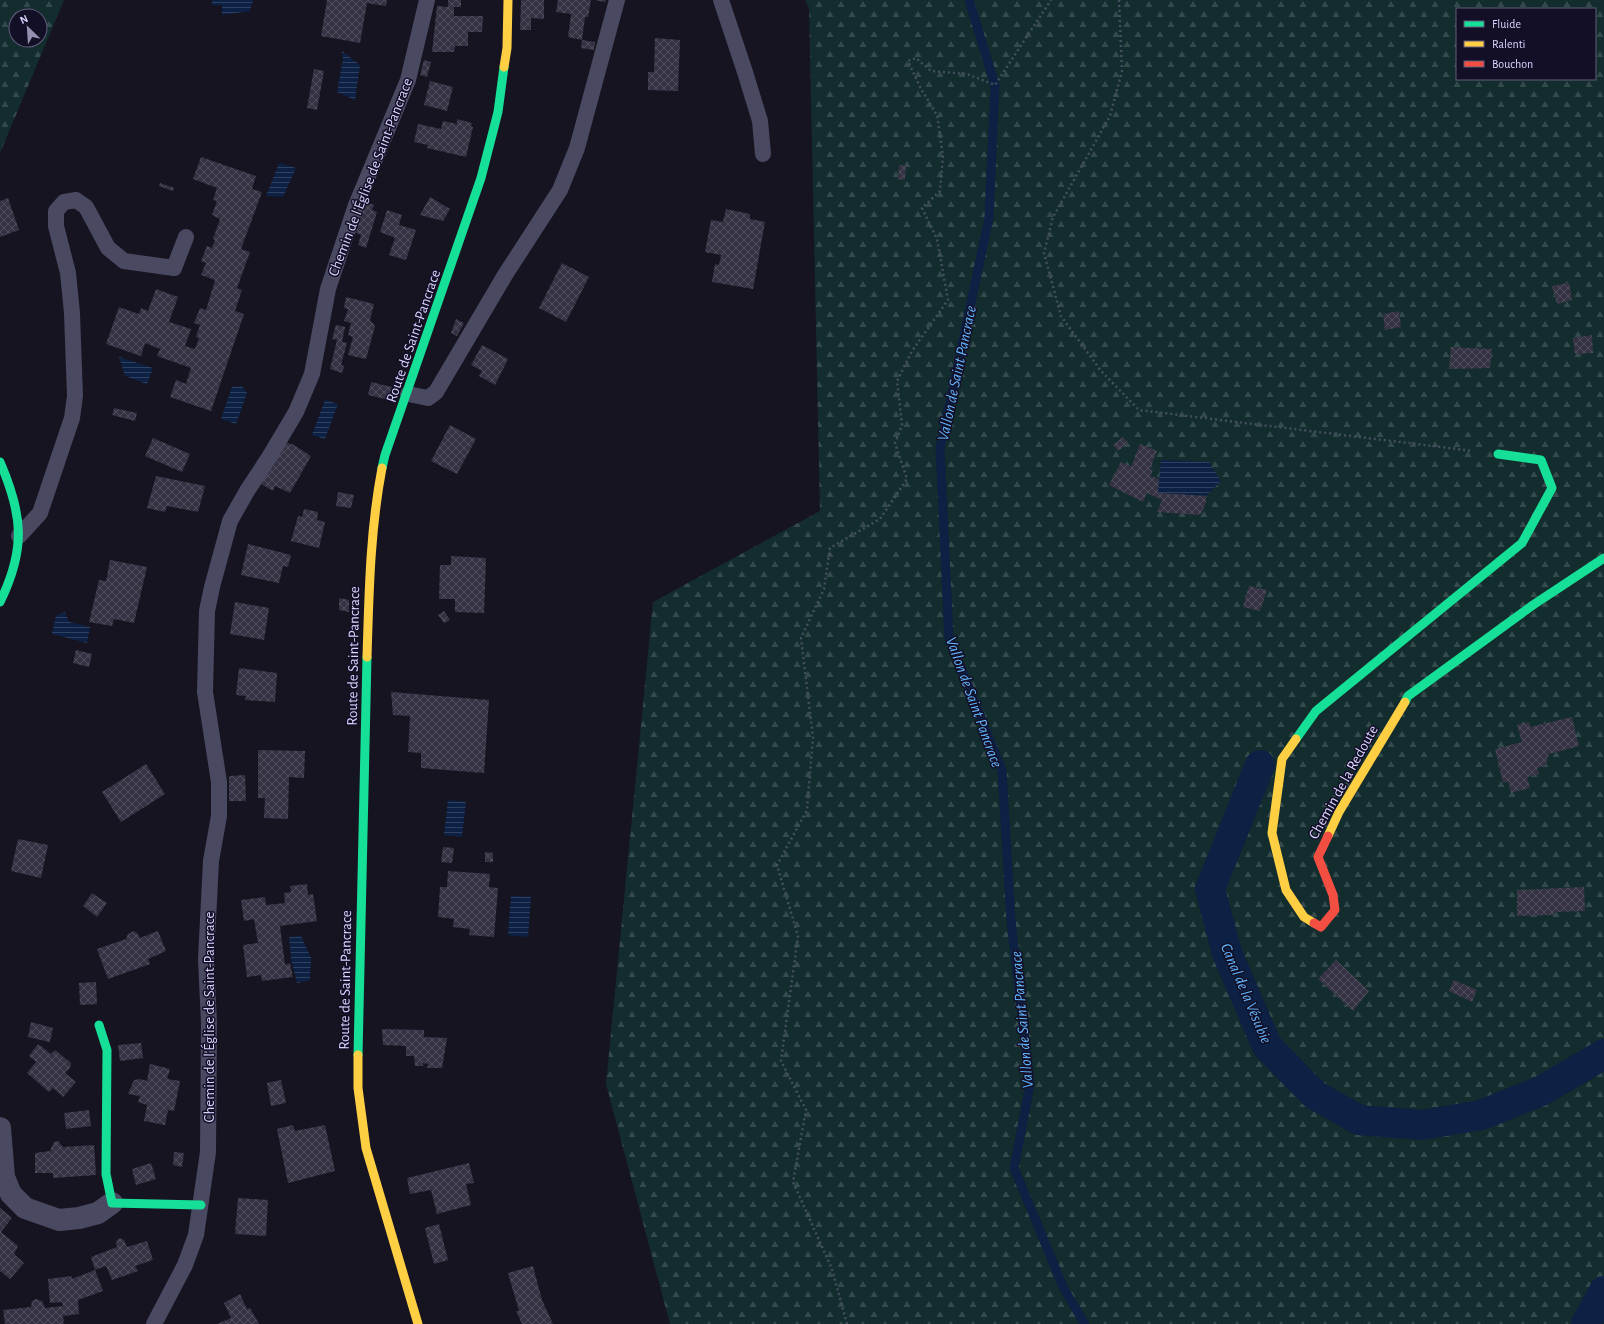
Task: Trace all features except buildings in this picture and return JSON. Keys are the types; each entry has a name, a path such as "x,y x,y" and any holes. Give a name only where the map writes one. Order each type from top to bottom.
{"street":[{"name":"Route de Saint-Pancrace","path":"418,1324 366,1148 358,1088 358,1017 370,554 376,500 385,455 408,394 482,178 498,112 507,48 508,0"},
{"name":"Chemin de la Redoute","path":"1498,454 1541,460 1552,488 1522,543 1316,711 1282,759 1272,833 1286,890 1304,917 1321,927 1335,910 1333,895 1318,857 1339,812 1408,696 1533,605 1604,558"},
{"path":"0,462 14,496 19,516 19,554 14,574 0,602"},
{"path":"99,1025 107,1050 105,1142 106,1174 112,1203"},
{"path":"0,1128 4,1178 11,1194 26,1208 58,1220 79,1218 98,1212 112,1203 201,1206"}],"lane":[{"name":"Chemin de l'Église de Saint-Pancrace","path":"154,1324 185,1265 196,1235 208,1152 209,1023 206,959 211,861 219,816 219,782 205,692 208,611 210,599 222,546 230,521 247,490 268,459 296,412 312,374 328,289 356,205 408,80 426,0"},
{"path":"408,394 428,398 436,392 505,275 560,190 577,148 617,0"},
{"path":"721,0 760,121 762,154"},
{"path":"19,536 40,513 72,418 74,404 72,313 68,273 56,226 56,211 64,202 76,200 86,207 108,248 124,261 174,268 186,237"}],"path":[{"path":"847,1324 832,1270 793,1182 806,1110 781,1061 798,936 777,865 807,810 813,737 801,638 824,589 830,548 880,519 907,479 895,443 902,425 897,381 912,351 948,300 937,239 922,208 940,191 943,156 937,115 921,89 908,61 916,58 931,71 967,74 995,85 1051,0"},
{"path":"1119,0 1122,71 1110,116 1053,217 1044,253 1061,316 1101,371 1139,410 1498,454"}],"green space":[{"path":"0,0 64,0 48,38 48,8 8,8 8,48 44,48 0,153"},
{"path":"805,0 1604,0 1604,1324 670,1324 606,1084 653,602 820,511 809,8"}],"water":[{"path":"212,0 253,0 250,11 222,15 222,5 212,5"},
{"path":"342,51 360,65 355,100 337,92 343,59"},
{"path":"279,163 296,168 283,197 266,196"},
{"path":"119,357 153,368 147,384 125,376"},
{"path":"242,386 247,393 236,424 221,419 232,387"},
{"path":"325,400 338,404 325,439 312,435"},
{"path":"1161,460 1209,462 1221,481 1206,496 1158,493"},
{"path":"65,612 69,622 90,627 87,643 52,634 56,616"},
{"path":"448,800 466,802 462,837 444,835"},
{"path":"511,896 531,897 528,937 508,935"},
{"path":"301,936 311,958 310,980 297,983 291,959 289,937"}],"waterway":[{"name":"Vallon de Saint Pancrace","path":"969,0 995,85 989,218 940,448 949,638 1002,770 1011,921 1030,1085 1014,1168 1064,1289 1085,1324"},
{"name":"Canal de la Vésubie","path":"1260,765 1210,889 1227,953 1267,1046 1315,1095 1359,1120 1422,1125 1481,1115 1541,1091 1604,1054"},
{"name":"Canal de la Vésubie","path":"1586,1324 1604,1291"}],"traffic: fast":[{"path":"382,468 385,455 481,178 498,112 504,67"},
{"path":"1296,739 1316,711 1522,543 1552,488 1541,460 1498,454"},
{"path":"0,462 8,481 13,499 17,516 18,532 14,565 0,602"},
{"path":"1405,702 1408,696 1533,605 1604,558"},
{"path":"358,1055 367,657"},
{"path":"99,1025 107,1050 106,1174 112,1203 201,1205"}],"traffic: slow":[{"path":"504,67 507,48 508,0"},
{"path":"367,657 369,586 375,515 382,468"},
{"path":"1328,836 1339,812 1405,702"},
{"path":"1296,739 1282,759 1272,833 1286,890 1304,917 1314,923"},
{"path":"358,1055 358,1088 366,1148 418,1324"}],"traffic: jam":[{"path":"1314,923 1321,927 1335,910 1333,895 1318,857 1328,836"}]}
